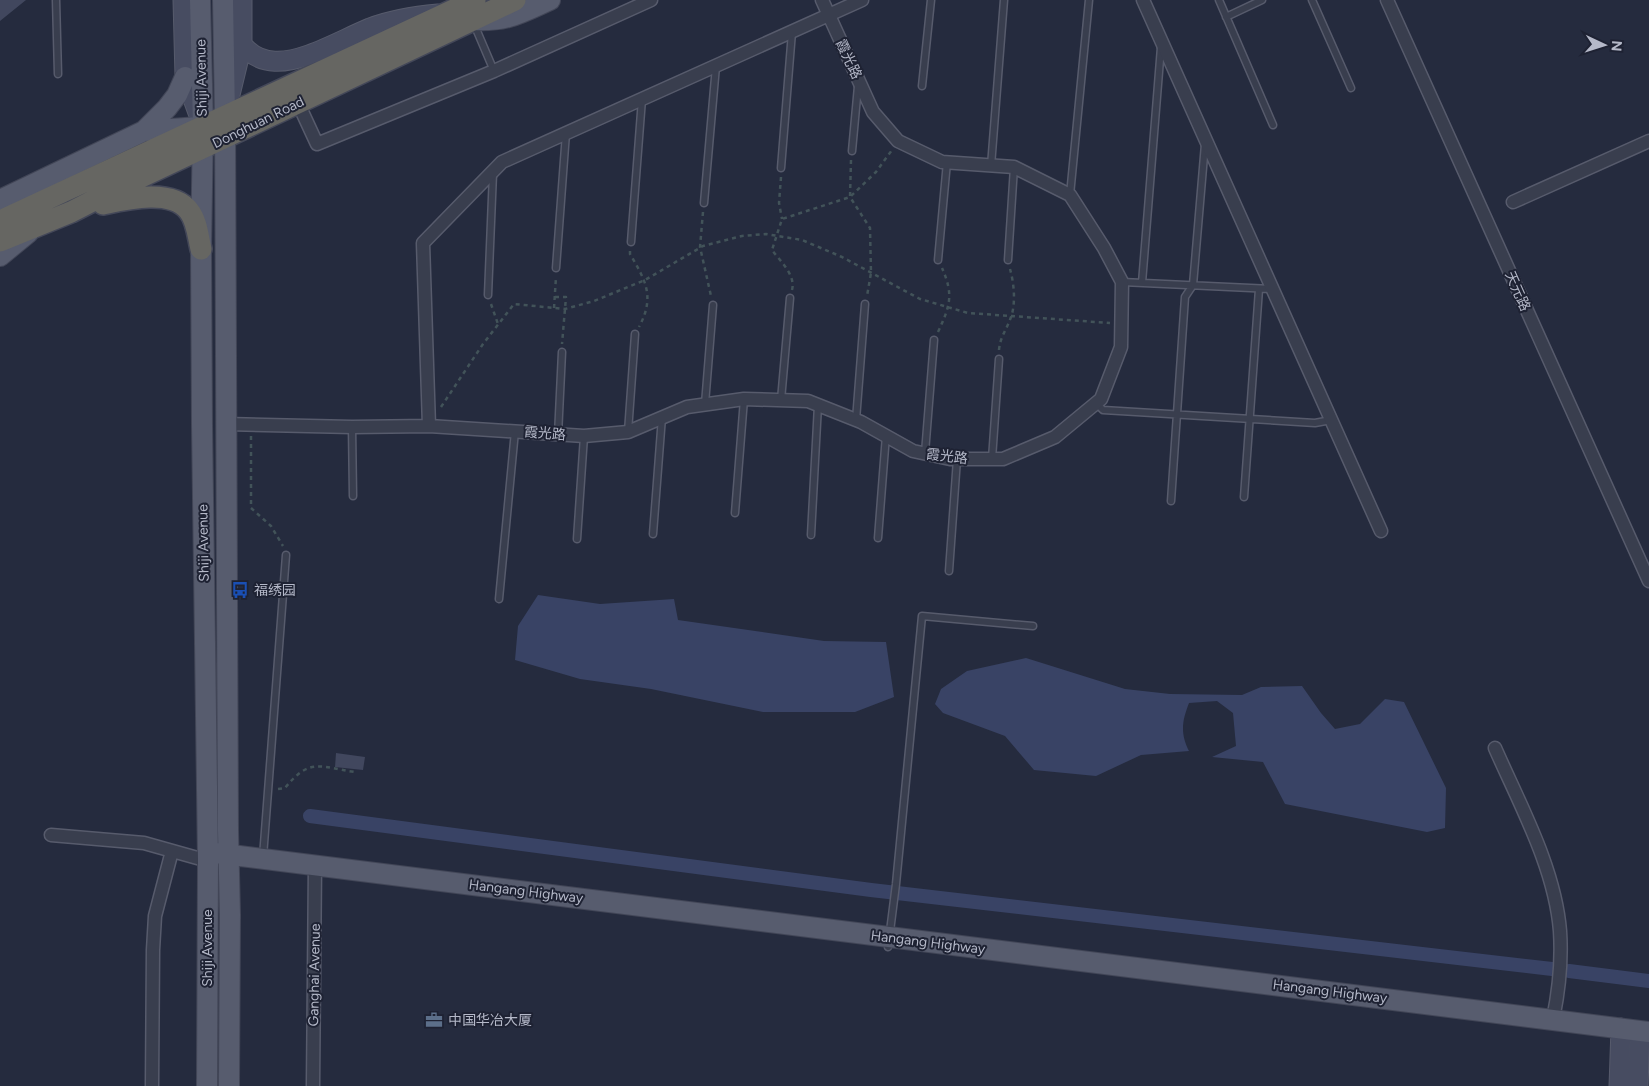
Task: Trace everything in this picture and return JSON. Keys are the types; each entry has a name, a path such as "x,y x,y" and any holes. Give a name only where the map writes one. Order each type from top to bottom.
{"highway":[{"name":"Donghuan Road","path":"0,241 34,229 71,212 120,187 298,104 474,10 515,0"},
{"name":"Donghuan Road","path":"0,221 225,116 446,7 474,10"},
{"path":"71,212 129,199 162,198 174,200 182,204 189,211 195,223 201,248"}],"main road":[{"path":"0,200 144,132 203,126 185,77 183,0"},
{"name":"Shiji Avenue","path":"200,0 203,126 201,248 208,857 207,1086"},
{"path":"223,0 231,27 242,45 257,58 275,61 292,60 308,55 371,28 389,22 425,15 446,7"},
{"name":"Shiji Avenue","path":"223,0 230,915 229,1086"},
{"path":"225,116 242,45 242,0"},
{"path":"474,10 502,20 550,0"},
{"path":"144,132 177,95 185,77"},
{"path":"0,256 34,229"},
{"name":"Hangang Highway","path":"208,857 1636,1035"},
{"name":"Hangang Highway","path":"888,942 1554,1019 1636,1035"},
{"path":"1619,1086 1636,1035"},
{"path":"1636,1035 1638,1086"}],"street":[{"path":"298,104 317,144 494,71 651,0"},
{"name":"霞光路","path":"226,424 250,426 429,426 584,436 628,432 686,407 744,399 808,401 856,420 913,451 950,459 1003,459 1055,437 1101,399 1121,347 1122,282 1104,248 1070,195 1014,167 942,162 898,140 873,112 822,0"},
{"path":"429,426 422,243 502,162 862,0"},
{"path":"1143,0 1382,532"},
{"name":"天元路","path":"1387,0 1649,581"},
{"path":"1514,202 1649,141"},
{"path":"1495,748 1538,846 1556,906 1560,930 1561,960 1554,1019"},
{"path":"50,835 144,843 172,851 208,857"},
{"path":"152,1086 155,916 172,851"},
{"name":"Ganghai Avenue","path":"313,1086 315,869"}],"lane":[{"path":"56,0 58,74"},
{"path":"922,86 931,0"},
{"path":"991,166 1004,0"},
{"path":"1070,195 1089,0"},
{"path":"1219,0 1273,125"},
{"path":"1226,17 1262,0"},
{"path":"1312,0 1352,88"},
{"path":"474,10 494,71"},
{"path":"781,168 792,30"},
{"path":"1142,283 1161,41"},
{"path":"704,203 716,65"},
{"path":"852,151 858,80"},
{"path":"631,242 643,98"},
{"path":"556,268 566,133"},
{"path":"1172,500 1186,297 1193,285 1205,140"},
{"path":"938,260 946,162"},
{"path":"1008,260 1014,167"},
{"path":"488,296 493,171"},
{"path":"1122,282 1273,289"},
{"path":"1244,497 1259,289"},
{"path":"782,400 790,298"},
{"path":"856,420 865,304"},
{"path":"706,404 713,305"},
{"path":"628,432 635,334"},
{"path":"925,453 934,340"},
{"path":"558,435 562,352"},
{"path":"992,459 999,359"},
{"path":"735,514 744,399"},
{"path":"1096,403 1103,410 1315,423 1332,420"},
{"path":"811,535 818,405"},
{"path":"652,534 662,417"},
{"path":"352,427 353,496"},
{"path":"499,599 515,431"},
{"path":"577,539 584,436"},
{"path":"878,538 886,436"},
{"path":"949,571 957,459"},
{"path":"262,863 286,555"},
{"path":"888,942 896,884 922,616 1033,626"}],"path":[{"path":"782,219 850,197 876,172 898,140"},
{"path":"852,151 850,197 870,228 871,274 865,304"},
{"path":"781,168 779,204 782,219 772,250 789,272 793,286 790,298"},
{"path":"704,203 700,247 713,305"},
{"path":"429,426 483,344 514,304 565,309 594,301 645,280 700,247 742,236 766,234 802,240 842,257 920,299 968,313 1122,324"},
{"path":"631,242 630,254 645,280 648,298 644,316 635,334"},
{"path":"934,340 949,307 948,282 938,260"},
{"path":"999,359 1000,341 1012,315 1014,282 1008,260"},
{"path":"554,308 556,268"},
{"path":"488,296 498,324"},
{"path":"555,297 566,297 562,352"},
{"path":"250,426 252,508 272,526 286,555"},
{"path":"269,790 285,788 295,775 312,766 356,772"}],"water":[{"path":"538,595 600,604 674,599 678,620 824,641 886,642 894,697 855,712 763,712 651,689 580,679 515,660 518,626"},
{"path":"1026,658 1125,689 1170,694 1242,695 1261,687 1302,686 1335,729 1360,724 1385,699 1404,702 1446,788 1445,828 1427,832 1285,804 1263,762 1212,757 1236,746 1233,713 1217,701 1189,703 1183,733 1189,751 1141,755 1096,776 1034,770 1005,736 943,713 935,704 941,689 967,671"}],"building":[{"path":"0,0 26,0 0,21"},
{"path":"336,753 365,757 363,770 335,767"}],"waterway":[{"path":"310,816 871,890 1552,969"},
{"path":"1569,971 1649,981"}],"place":[{"name":"福绣园","path":"240,590"},
{"name":"中国华冶大厦","path":"434,1020"}]}
